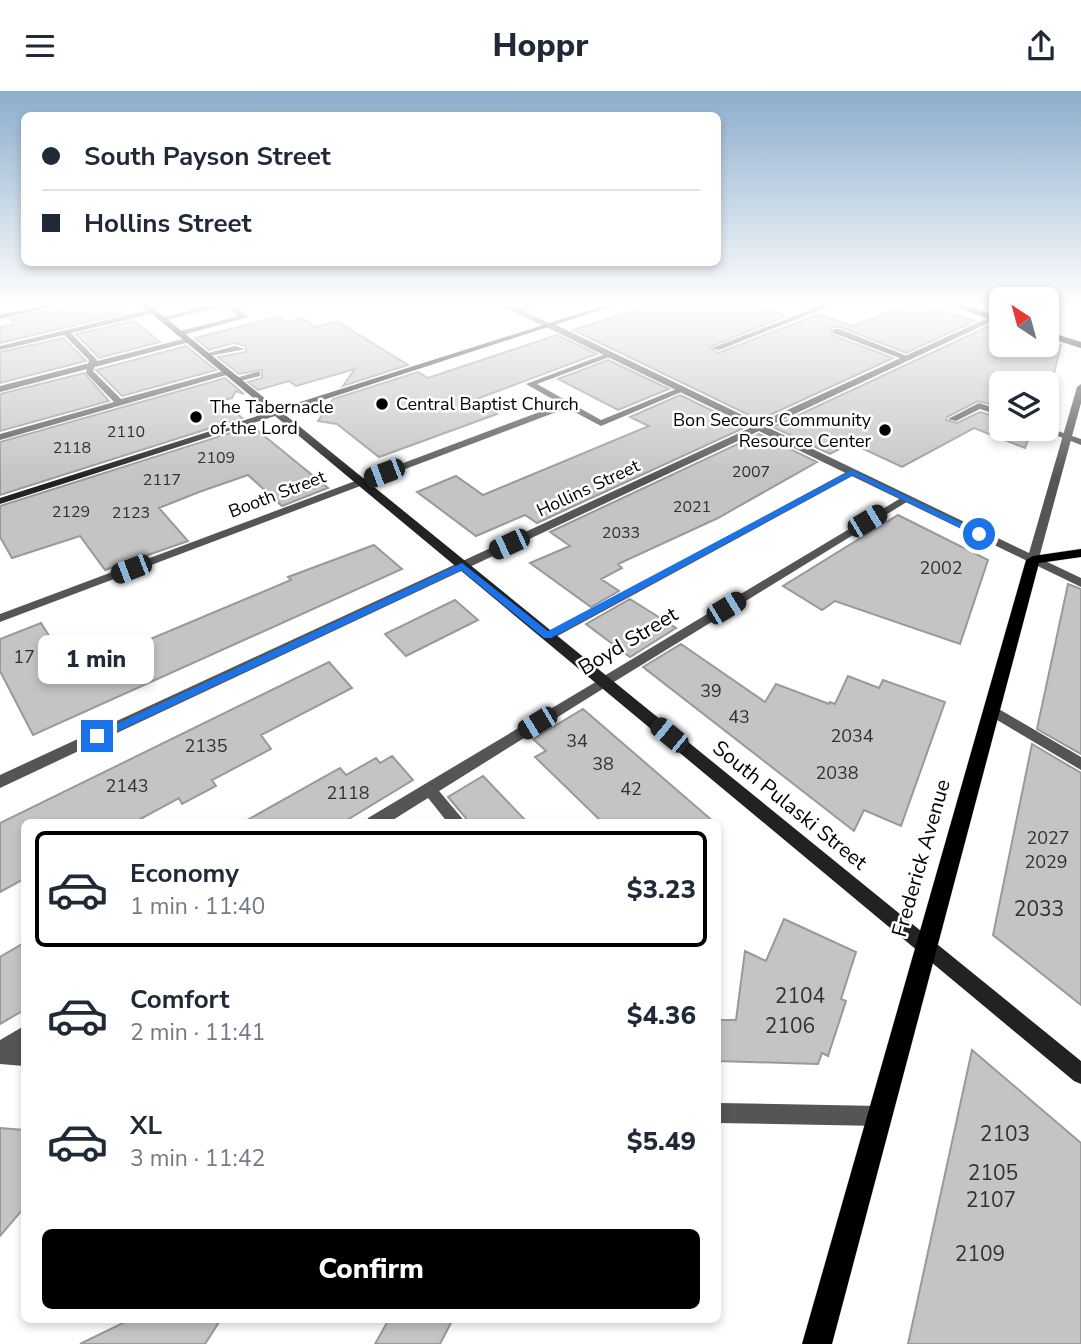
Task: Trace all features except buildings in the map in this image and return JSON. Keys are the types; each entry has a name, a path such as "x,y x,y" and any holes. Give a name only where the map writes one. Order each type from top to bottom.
{"main road":[{"path":"1033,560 1081,553"},
{"name":"Frederick Avenue","path":"817,1344 1033,560"}],"street":[{"path":"92,361 89,371 120,403"},
{"path":"0,389 105,361"},
{"name":"South Pulaski Street","path":"213,361 1081,1074"},
{"path":"0,501 435,361"},
{"path":"593,361 530,384 601,423 682,390"},
{"path":"624,361 1081,583"},
{"name":"Hollins Street","path":"0,782 900,361"},
{"path":"0,437 227,372"},
{"path":"236,379 257,374"},
{"name":"Frederick Avenue","path":"1033,560 1081,387"},
{"name":"Booth Street","path":"0,618 567,405"},
{"path":"953,419 979,405 989,409"},
{"path":"1059,434 1081,442"},
{"path":"548,636 852,472"},
{"name":"Boyd Street","path":"380,819 906,498"},
{"path":"992,709 1081,765"},
{"path":"429,789 455,819"},
{"path":"0,1052 21,1038"},
{"path":"0,1052 21,1056"},
{"path":"721,1112 879,1116"}],"place":[{"name":"Central Baptist Church","path":"382,404"},
{"name":"The Tabernacle of the Lord","path":"196,417"},
{"name":"Bon Secours Community Resource Center","path":"885,430"}],"route":[{"path":"97,736 462,566 548,636 852,472 979,534"}]}
